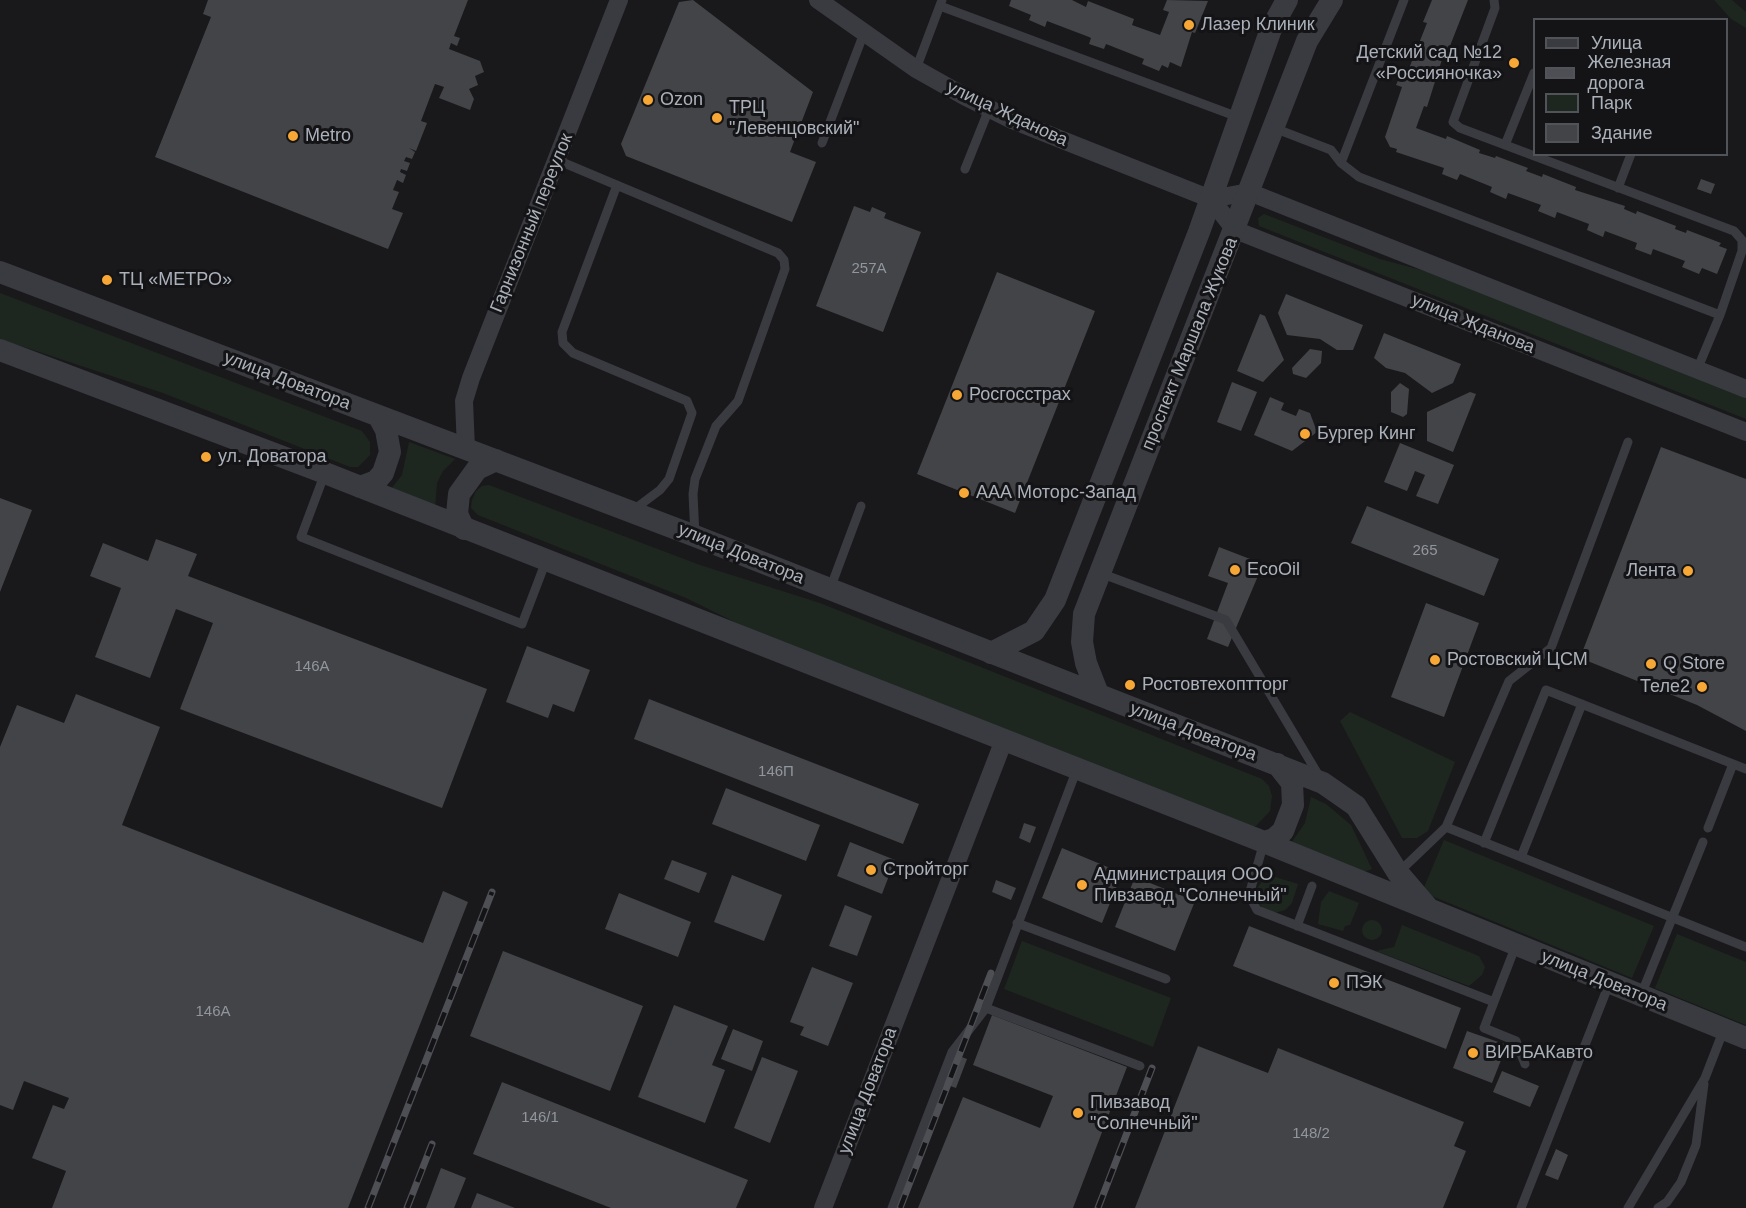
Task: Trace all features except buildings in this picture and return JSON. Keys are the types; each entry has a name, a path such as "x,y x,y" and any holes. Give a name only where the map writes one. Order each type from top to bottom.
{"street":[{"name":"Гарнизонный переулок","path":"466,449 464,401 471,378 619,0"},
{"name":"улица Жданова","path":"818,0 916,69 989,109 1211,199"},
{"name":"проспект Маршала Жукова","path":"991,653 1034,631 1055,600 1211,199 1271,29 1287,0"},
{"name":"проспект Маршала Жукова","path":"1098,694 1086,663 1082,642 1084,614 1307,41 1332,0"},
{"path":"1235,230 1211,199 1249,192 1746,389"},
{"name":"улица Жданова","path":"1235,230 1746,432"},
{"name":"улица Доватора","path":"0,272 631,511 1323,783 1356,806 1398,873 1429,910"},
{"name":"улица Доватора","path":"0,350 325,473 1264,842 1746,1038"},
{"path":"360,487 376,481 383,473 390,452 386,430 379,417"},
{"path":"464,529 457,514 459,494 477,469 496,460"},
{"name":"улица Доватора","path":"823,1208 1004,740"},
{"path":"1264,842 1283,831 1293,805 1292,783 1278,764"}],"lane":[{"path":"1341,163 1404,0"},
{"path":"1494,0 1495,8 1453,122 1460,128 1533,156"},
{"path":"916,69 941,3 1240,118"},
{"path":"822,143 864,33"},
{"path":"1505,145 1533,75"},
{"path":"966,169 989,109"},
{"path":"1274,128 1331,150 1341,163 1359,177 1720,315"},
{"path":"1534,156 1734,231 1744,240 1720,315 1697,370"},
{"path":"1618,188 1631,156"},
{"path":"557,160 778,253 784,260 785,269 738,400 716,426 695,479 693,494 695,536"},
{"path":"617,185 562,332 563,343 573,353 687,401 692,413 669,479 660,490 631,511"},
{"path":"1398,873 1446,827 1509,681 1551,648 1628,442"},
{"path":"325,473 301,537 522,624 546,561"},
{"path":"830,589 861,506"},
{"path":"1099,572 1226,620 1323,783"},
{"path":"1484,843 1546,690 1746,769"},
{"path":"1521,857 1582,704"},
{"path":"1708,828 1733,764"},
{"path":"892,1208 952,1052 986,1008 1077,769"},
{"path":"1446,827 1746,947"},
{"path":"1264,842 1250,895 1257,910 1494,1002"},
{"path":"1641,997 1703,842"},
{"path":"1297,926 1312,886"},
{"path":"1017,923 1166,979"},
{"path":"1516,945 1484,1028 1516,1041 1525,1064"},
{"path":"1521,1208 1609,984"},
{"path":"986,1008 1140,1066"},
{"path":"1628,1208 1705,1078 1724,1029"},
{"path":"1658,1208 1667,1202 1681,1182 1696,1144 1705,1078"}],"green space":[{"path":"1714,0 1732,0 1746,12 1746,28 1731,19"},
{"path":"1264,214 1380,259 1436,274 1746,397 1746,419 1259,226 1258,218"},
{"path":"0,293 362,431 370,442 370,455 358,467 350,467 163,393 0,339"},
{"path":"409,442 455,459 443,471 437,483 435,508 390,490 402,475"},
{"path":"489,485 700,565 820,603 1262,779 1269,786 1272,796 1270,811 1256,826 1246,827 749,629 686,598 478,515 471,508 472,500 476,491 482,486"},
{"path":"1350,712 1455,762 1428,831 1417,838 1402,838 1340,721"},
{"path":"1311,797 1326,804 1351,825 1372,869 1364,872 1291,843 1305,823"},
{"path":"1444,840 1654,926 1632,978 1422,892"},
{"path":"1272,876 1298,884 1292,903 1285,910 1275,913 1266,911 1259,904 1256,896 1258,887 1264,879"},
{"path":"1329,891 1359,903 1350,925 1345,926 1343,931 1318,924 1321,902"},
{"path":"1372,920 1379,923 1382,930 1379,937 1372,940 1365,937 1362,930 1365,923"},
{"path":"1402,925 1479,956 1485,967 1482,975 1469,986 1376,951 1394,947"},
{"path":"1677,934 1746,962 1746,1025 1655,988"},
{"path":"1022,941 1171,998 1153,1047 1004,989"}],"railway":[{"path":"368,1208 492,892"},
{"path":"900,1208 991,973"},
{"path":"1098,1208 1152,1068"},
{"path":"407,1208 432,1144"}],"place":[{"name":"Лазер Клиник","path":"1189,25"},
{"name":"Детский сад №12 «Россияночка»","path":"1514,63"},
{"name":"Ozon","path":"648,100"},
{"name":"ТРЦ \"Левенцовский\"","path":"717,118"},
{"name":"Metro","path":"293,136"},
{"name":"ТЦ «МЕТРО»","path":"107,280"},
{"name":"Росгосстрах","path":"957,395"},
{"name":"Бургер Кинг","path":"1305,434"},
{"name":"ул. Доватора","path":"206,457"},
{"name":"ААА Моторс-Запад","path":"964,493"},
{"name":"EcoOil","path":"1235,570"},
{"name":"Лента","path":"1688,571"},
{"name":"Ростовский ЦСМ","path":"1435,660"},
{"name":"Q Store","path":"1651,664"},
{"name":"Ростовтехоптторг","path":"1130,685"},
{"name":"Теле2","path":"1702,687"},
{"name":"Стройторг","path":"871,870"},
{"name":"Администрация ООО Пивзавод \"Солнечный\"","path":"1082,885"},
{"name":"ПЭК","path":"1334,983"},
{"name":"ВИРБАКавто","path":"1473,1053"},
{"name":"Пивзавод \"Солнечный\"","path":"1078,1113"}]}
